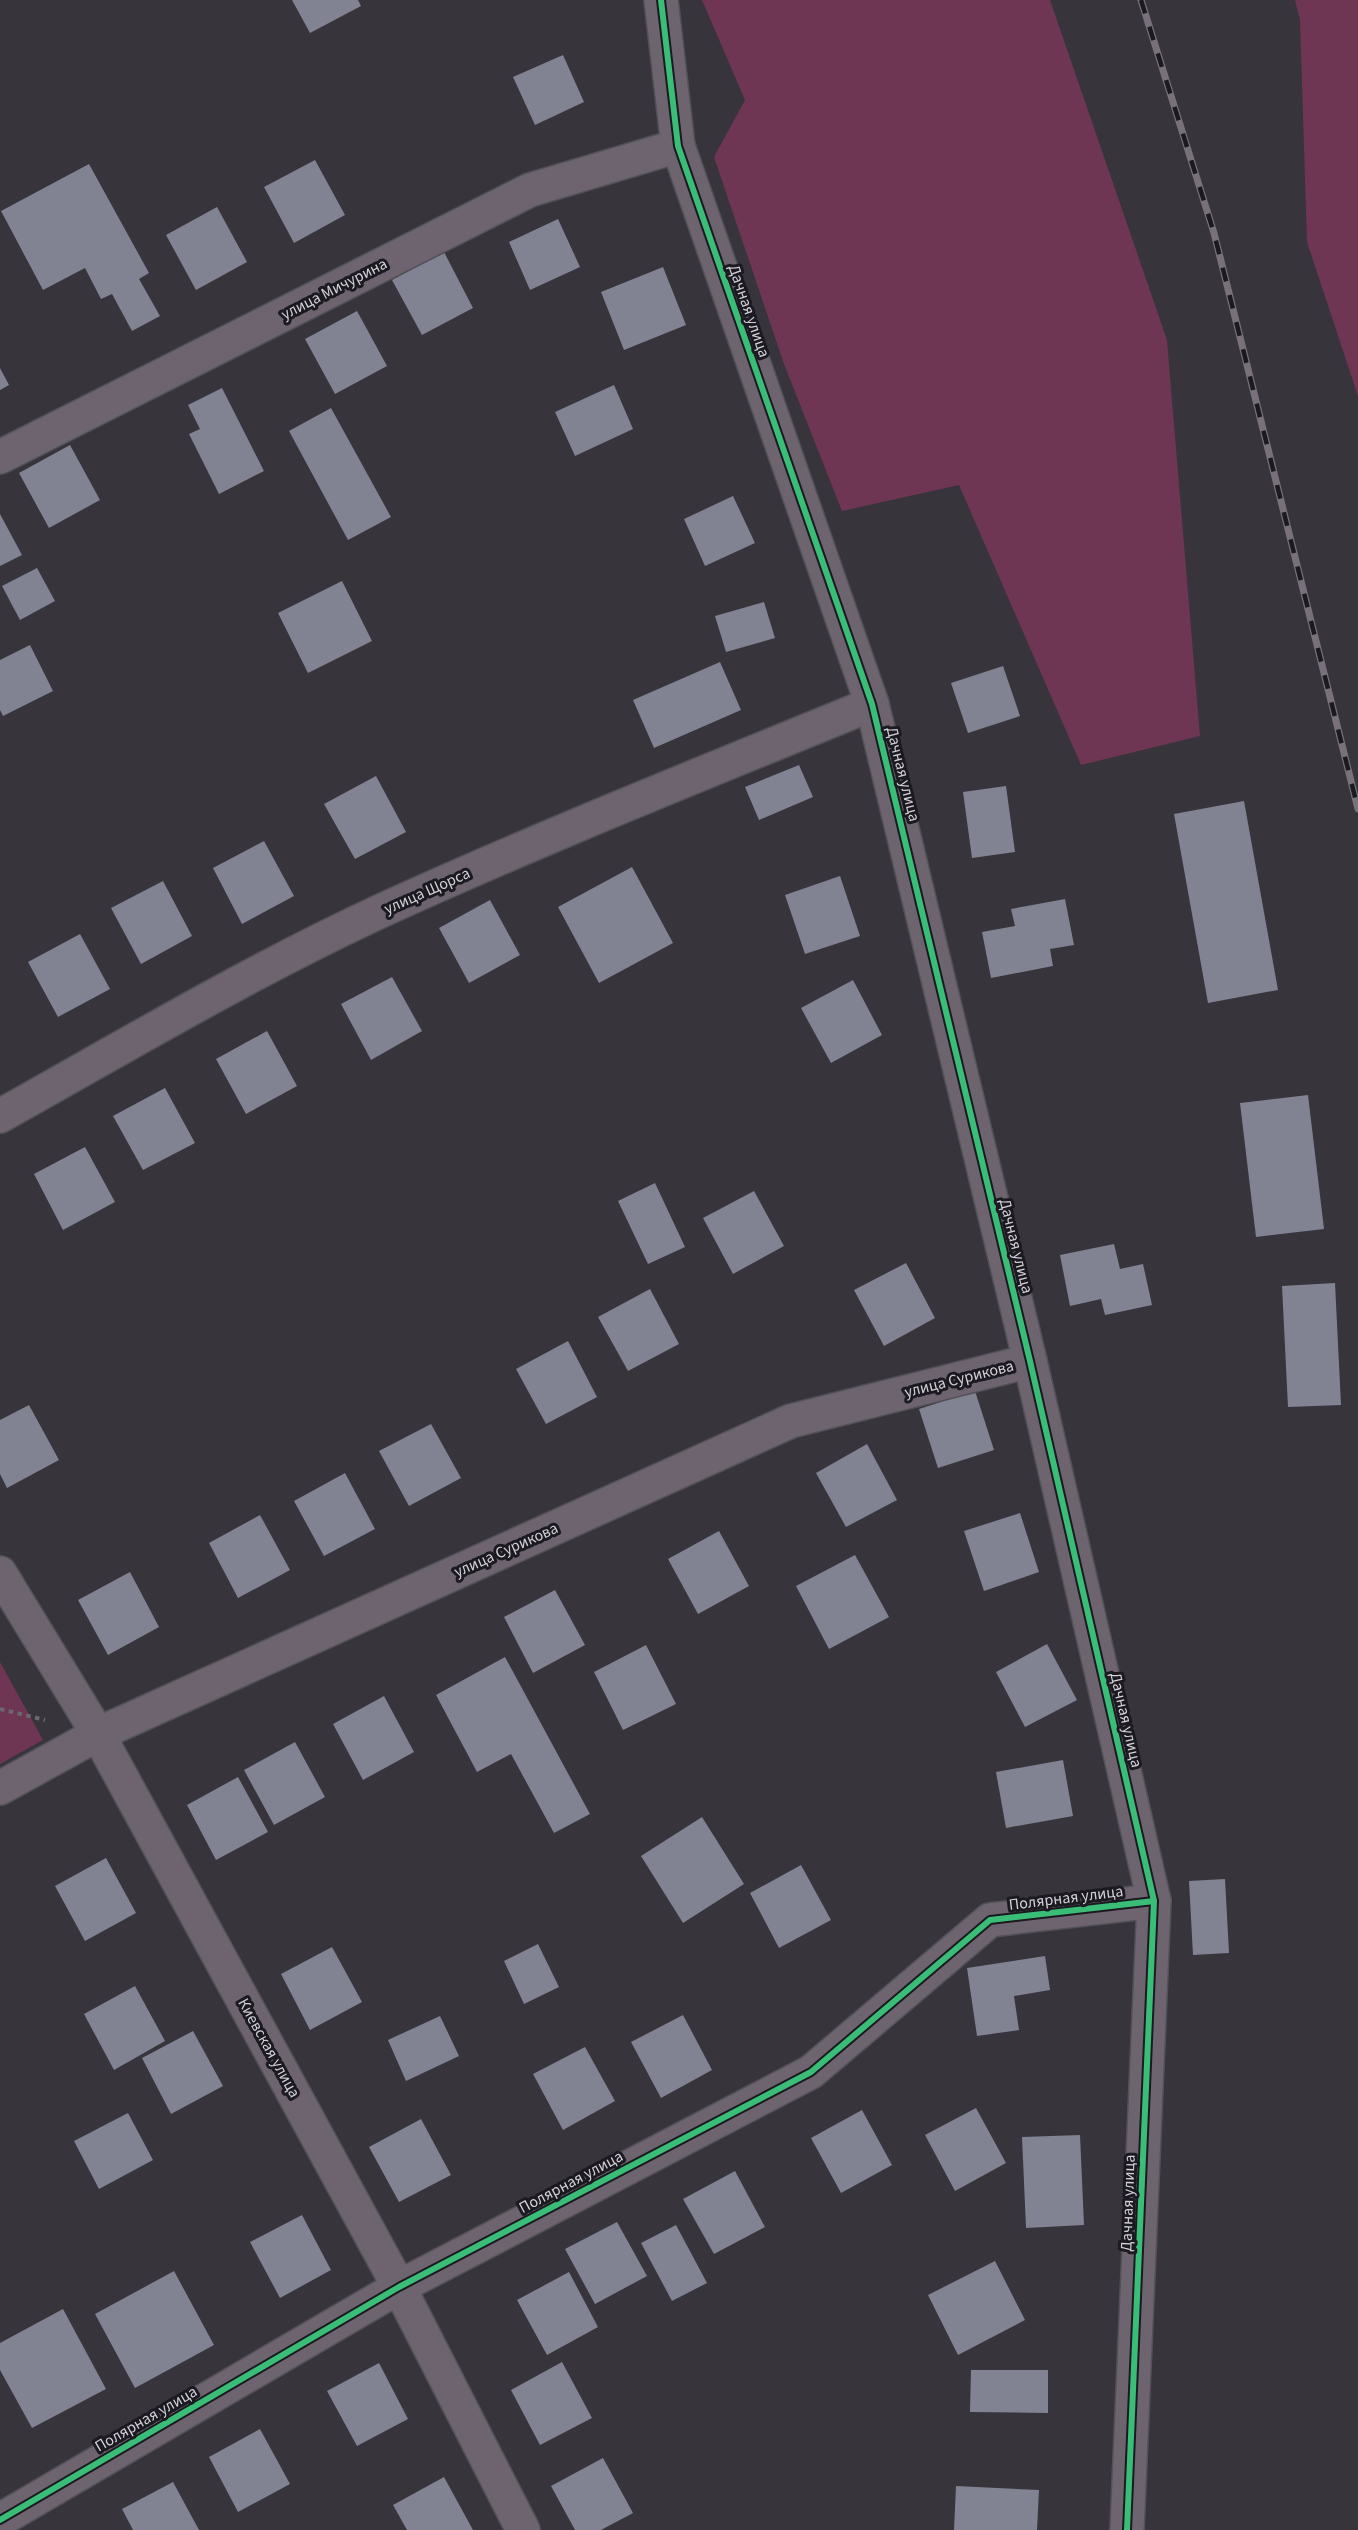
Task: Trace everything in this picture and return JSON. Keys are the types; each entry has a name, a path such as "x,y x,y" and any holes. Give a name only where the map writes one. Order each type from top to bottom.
{"street":[{"name":"Дачная улица","path":"661,0 678,146 872,704 1030,1361 1154,1901 1127,2530"},
{"name":"улица Мичурина","path":"0,457 530,190 678,146"},
{"name":"улица Щорса","path":"0,1116 256,973 384,909 654,793 872,704"},
{"name":"улица Сурикова","path":"0,1788 98,1734 791,1421 1030,1361"},
{"name":"Киевская улица","path":"0,1573 98,1734 399,2288 523,2530"},
{"name":"Полярная улица","path":"0,2520 399,2288 811,2072 990,1920 1154,1901"}],"shaded area":[{"path":"702,0 1050,0 1167,340 1200,736 1081,765 959,485 842,511 784,364 714,157 745,100"},
{"path":"1295,0 1358,0 1358,396 1307,242 1300,20"},
{"path":"0,1662 43,1740 0,1764"}],"building":[{"path":"292,0 358,0 361,6 310,33"},
{"path":"563,55 584,102 535,125 513,77"},
{"path":"315,160 345,215 294,243 264,187"},
{"path":"89,164 149,273 139,279 160,316 132,331 112,294 101,299 85,268 43,290 1,211"},
{"path":"217,207 247,262 196,290 166,235"},
{"path":"558,219 580,267 530,290 509,242"},
{"path":"444,252 473,308 422,335 392,280"},
{"path":"663,267 686,325 624,350 601,292"},
{"path":"357,311 387,366 335,394 305,339"},
{"path":"0,368 9,385 0,390"},
{"path":"614,385 633,429 575,456 555,412"},
{"path":"222,388 264,471 219,494 189,434 200,429 188,405"},
{"path":"331,408 391,517 348,540 289,431"},
{"path":"70,445 100,500 49,528 19,473"},
{"path":"733,496 755,543 705,566 684,519"},
{"path":"0,514 22,555 0,566"},
{"path":"37,568 55,601 20,620 2,586"},
{"path":"342,581 372,641 308,673 278,613"},
{"path":"764,602 775,638 726,652 715,616"},
{"path":"30,645 53,691 3,716 0,710 0,660"},
{"path":"720,662 741,710 654,748 633,700"},
{"path":"1003,666 1020,716 968,733 951,683"},
{"path":"799,765 813,797 759,820 745,787"},
{"path":"376,776 406,832 355,859 324,804"},
{"path":"1006,786 1015,852 972,858 963,792"},
{"path":"1244,801 1278,990 1208,1003 1174,814"},
{"path":"264,841 294,896 242,924 213,868"},
{"path":"632,867 673,943 599,983 558,907"},
{"path":"840,876 860,936 805,954 785,895"},
{"path":"163,881 192,936 141,964 111,908"},
{"path":"1065,899 1074,945 1050,949 1053,966 991,978 982,932 1015,926 1011,909"},
{"path":"490,900 520,955 469,983 439,928"},
{"path":"80,934 110,989 58,1017 28,962"},
{"path":"392,977 422,1031 371,1060 341,1004"},
{"path":"853,980 882,1035 831,1063 801,1008"},
{"path":"267,1031 297,1086 246,1114 216,1059"},
{"path":"165,1088 195,1143 143,1170 113,1116"},
{"path":"1308,1095 1324,1229 1256,1237 1240,1103"},
{"path":"85,1147 115,1202 63,1230 34,1174"},
{"path":"655,1183 685,1247 648,1264 618,1201"},
{"path":"754,1191 784,1246 733,1274 703,1218"},
{"path":"1114,1244 1120,1269 1143,1264 1152,1305 1105,1315 1101,1299 1070,1306 1060,1255"},
{"path":"906,1263 935,1318 884,1346 854,1290"},
{"path":"1335,1283 1341,1405 1288,1407 1282,1286"},
{"path":"650,1289 679,1344 628,1371 598,1317"},
{"path":"568,1341 597,1397 546,1424 516,1369"},
{"path":"975,1391 994,1450 938,1468 919,1409"},
{"path":"29,1405 59,1460 7,1488 0,1474 0,1420"},
{"path":"431,1424 461,1478 409,1506 379,1451"},
{"path":"867,1444 897,1500 846,1527 816,1473"},
{"path":"345,1473 375,1529 324,1556 294,1501"},
{"path":"1020,1513 1039,1572 984,1591 964,1531"},
{"path":"260,1515 290,1570 238,1598 209,1543"},
{"path":"719,1531 749,1586 698,1614 668,1559"},
{"path":"855,1555 889,1617 829,1649 796,1586"},
{"path":"130,1572 159,1627 108,1655 78,1600"},
{"path":"555,1590 585,1645 533,1673 504,1617"},
{"path":"1047,1644 1077,1700 1025,1727 996,1672"},
{"path":"646,1645 676,1704 623,1730 594,1672"},
{"path":"505,1657 590,1814 554,1833 511,1754 477,1772 436,1695"},
{"path":"384,1696 414,1752 363,1780 333,1724"},
{"path":"295,1742 325,1797 274,1825 244,1770"},
{"path":"1063,1760 1073,1816 1006,1828 996,1772"},
{"path":"238,1777 268,1832 216,1860 187,1805"},
{"path":"702,1817 744,1884 683,1923 641,1856"},
{"path":"106,1858 136,1913 85,1941 55,1886"},
{"path":"801,1865 831,1920 779,1948 750,1893"},
{"path":"1225,1879 1229,1953 1193,1955 1189,1881"},
{"path":"538,1944 559,1987 524,2004 504,1961"},
{"path":"332,1947 362,2002 310,2030 281,1974"},
{"path":"1045,1956 1050,1990 1014,1996 1019,2030 977,2036 967,1968"},
{"path":"135,1986 165,2041 114,2070 84,2014"},
{"path":"683,2015 712,2070 661,2098 631,2042"},
{"path":"440,2016 459,2056 406,2081 388,2040"},
{"path":"193,2031 223,2086 171,2114 142,2058"},
{"path":"585,2047 615,2101 563,2130 533,2074"},
{"path":"976,2108 1006,2163 955,2191 925,2135"},
{"path":"862,2110 892,2165 841,2193 811,2138"},
{"path":"128,2113 153,2160 99,2189 74,2141"},
{"path":"421,2119 451,2175 399,2202 369,2147"},
{"path":"1080,2135 1084,2225 1026,2228 1022,2137"},
{"path":"735,2171 765,2227 714,2254 683,2199"},
{"path":"302,2215 331,2270 280,2298 250,2242"},
{"path":"617,2222 647,2276 595,2304 565,2249"},
{"path":"676,2225 707,2283 672,2301 641,2243"},
{"path":"995,2261 1025,2320 958,2355 928,2295"},
{"path":"174,2271 214,2345 135,2388 95,2314"},
{"path":"569,2272 598,2327 547,2355 517,2300"},
{"path":"63,2309 106,2389 32,2428 0,2370 0,2343"},
{"path":"562,2362 592,2418 540,2445 511,2390"},
{"path":"379,2363 408,2419 357,2446 327,2391"},
{"path":"971,2370 1048,2370 1048,2413 970,2412"},
{"path":"260,2429 290,2484 238,2512 209,2457"},
{"path":"603,2458 633,2513 601,2530 575,2530 551,2486"},
{"path":"444,2477 473,2530 407,2530 393,2505"},
{"path":"173,2482 199,2530 133,2530 122,2509"},
{"path":"956,2486 1039,2490 1037,2530 954,2530"}],"railway":[{"path":"1141,0 1214,233 1358,809"}],"cycle path":[{"path":"661,0 678,146 872,704 1030,1361 1154,1901 1127,2530"},
{"path":"0,2520 399,2287 811,2072 990,1920 1154,1901"}]}
